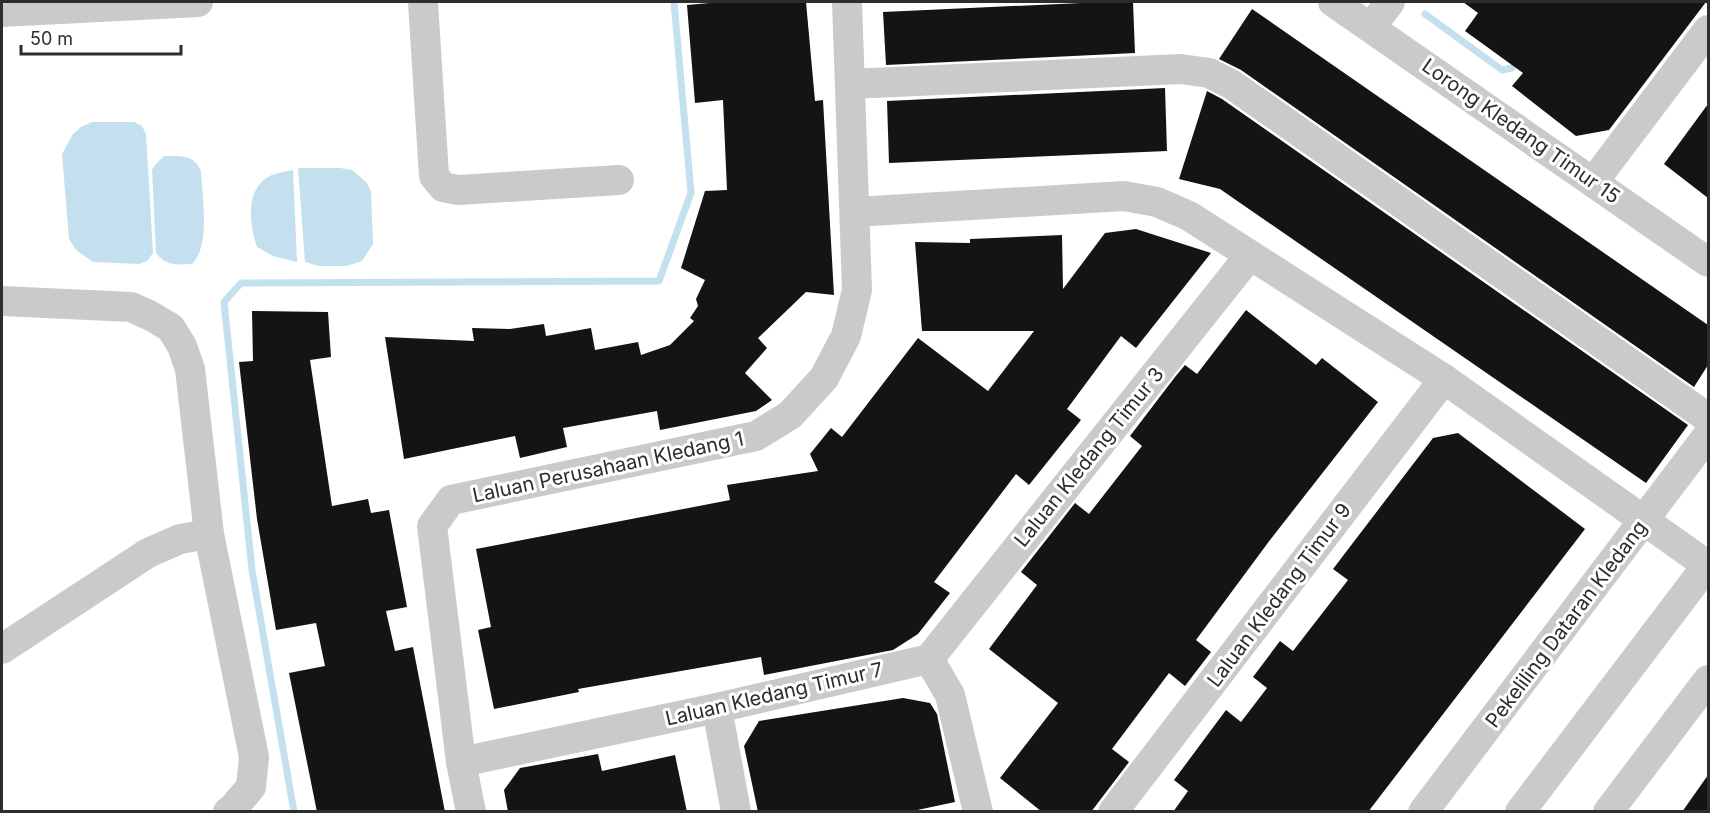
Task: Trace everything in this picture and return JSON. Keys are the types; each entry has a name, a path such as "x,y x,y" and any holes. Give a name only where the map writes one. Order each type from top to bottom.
{"street":[{"path":"2,12 198,2"},
{"path":"423,2 434,176 443,187 458,190 619,180"},
{"name":"Laluan Perusahaan Kledang 1","path":"471,812 461,762 432,526 451,500 756,436 790,415 824,378 846,336 857,290 848,2"},
{"name":"Lorong Kledang Timur 15","path":"1333,2 1708,262"},
{"path":"1371,27 1390,2"},
{"path":"1594,181 1708,30"},
{"path":"850,84 1181,69 1209,73 1231,84 1708,418"},
{"path":"855,212 1124,196 1156,201 1189,216 1444,379 1708,565 1520,812"},
{"name":"Laluan Kledang Timur 3","path":"929,659 1250,255"},
{"path":"2,301 131,307 171,328 182,346 190,369 209,534 254,757 251,787 228,812"},
{"name":"Laluan Kledang Timur 9","path":"1113,812 1444,379"},
{"name":"Pekeliling Dataran Kledang","path":"1423,812 1708,435"},
{"path":"2,649 148,553 180,539 209,534"},
{"path":"929,659 950,695 978,812"},
{"name":"Laluan Kledang Timur 7","path":"461,762 717,708 929,659"},
{"path":"1608,812 1708,680"},
{"path":"717,708 736,812"}],"water":[{"path":"92,122 134,122 142,126 146,134 153,253 147,261 139,264 93,262 76,250 69,239 62,154 73,134"},
{"path":"164,156 181,156 195,161 201,171 204,207 202,245 192,264 168,262 156,253 152,170"},
{"path":"298,168 352,170 366,182 371,191 373,244 362,261 347,266 319,266 305,262"},
{"path":"293,170 297,262 273,256 257,247 251,221 254,193 259,185 271,175"}],"building":[{"path":"721,2 806,2 815,101 823,100 834,295 806,292 758,338 767,348 745,373 772,400 756,411 660,430 657,411 563,428 567,447 520,458 515,436 404,459 385,337 474,341 472,328 510,329 544,324 546,336 591,328 595,350 638,342 641,355 670,345 694,321 690,318 698,306 696,299 705,280 681,268 705,191 727,190 723,100 695,103 687,5"},
{"path":"1133,2 1135,53 886,65 883,12"},
{"path":"1463,2 1706,2 1609,130 1576,136 1512,86 1523,73 1465,31 1478,13"},
{"path":"1252,9 1708,325 1708,365 1694,387 1241,70 1219,59"},
{"path":"1165,88 1167,151 889,163 887,101"},
{"path":"1207,91 1222,99 1688,425 1646,483 1220,189 1179,179"},
{"path":"1708,104 1708,198 1664,164"},
{"path":"1136,229 1211,253 1136,348 1121,336 1067,409 1081,420 1029,485 1016,474 934,582 950,593 918,634 893,650 764,675 761,657 578,689 579,692 494,709 478,630 491,627 476,549 730,500 727,485 818,471 810,454 831,428 842,437 918,338 988,391 1034,331 922,331 915,242 970,243 970,239 1062,235 1063,289 1105,233"},
{"path":"1246,310 1316,365 1322,358 1378,402 1270,540 1196,640 1211,652 1185,686 1169,673 1112,749 1129,762 1091,812 1042,812 1000,778 1058,703 989,649 1037,585 1021,572 1075,503 1089,514 1142,446 1130,436 1175,377 1185,365 1197,374"},
{"path":"252,311 328,312 331,357 310,360 332,506 368,499 371,513 389,510 407,607 386,611 395,651 413,647 445,812 317,812 289,673 325,666 316,623 276,630 257,519 239,362 253,361"},
{"path":"1458,433 1585,529 1368,812 1173,812 1188,791 1174,780 1226,710 1241,722 1267,688 1253,677 1280,641 1293,651 1348,580 1333,569 1433,438"},
{"path":"903,698 930,703 937,714 955,802 908,812 758,812 744,746 759,721"},
{"path":"598,754 602,771 675,755 687,812 508,812 504,790 520,768"},
{"path":"1708,775 1708,812 1682,812"}],"waterway":[{"path":"294,812 252,570 224,302 241,283 659,281 691,193 674,2"},
{"path":"1425,14 1502,70 1512,68 1518,61"}]}
